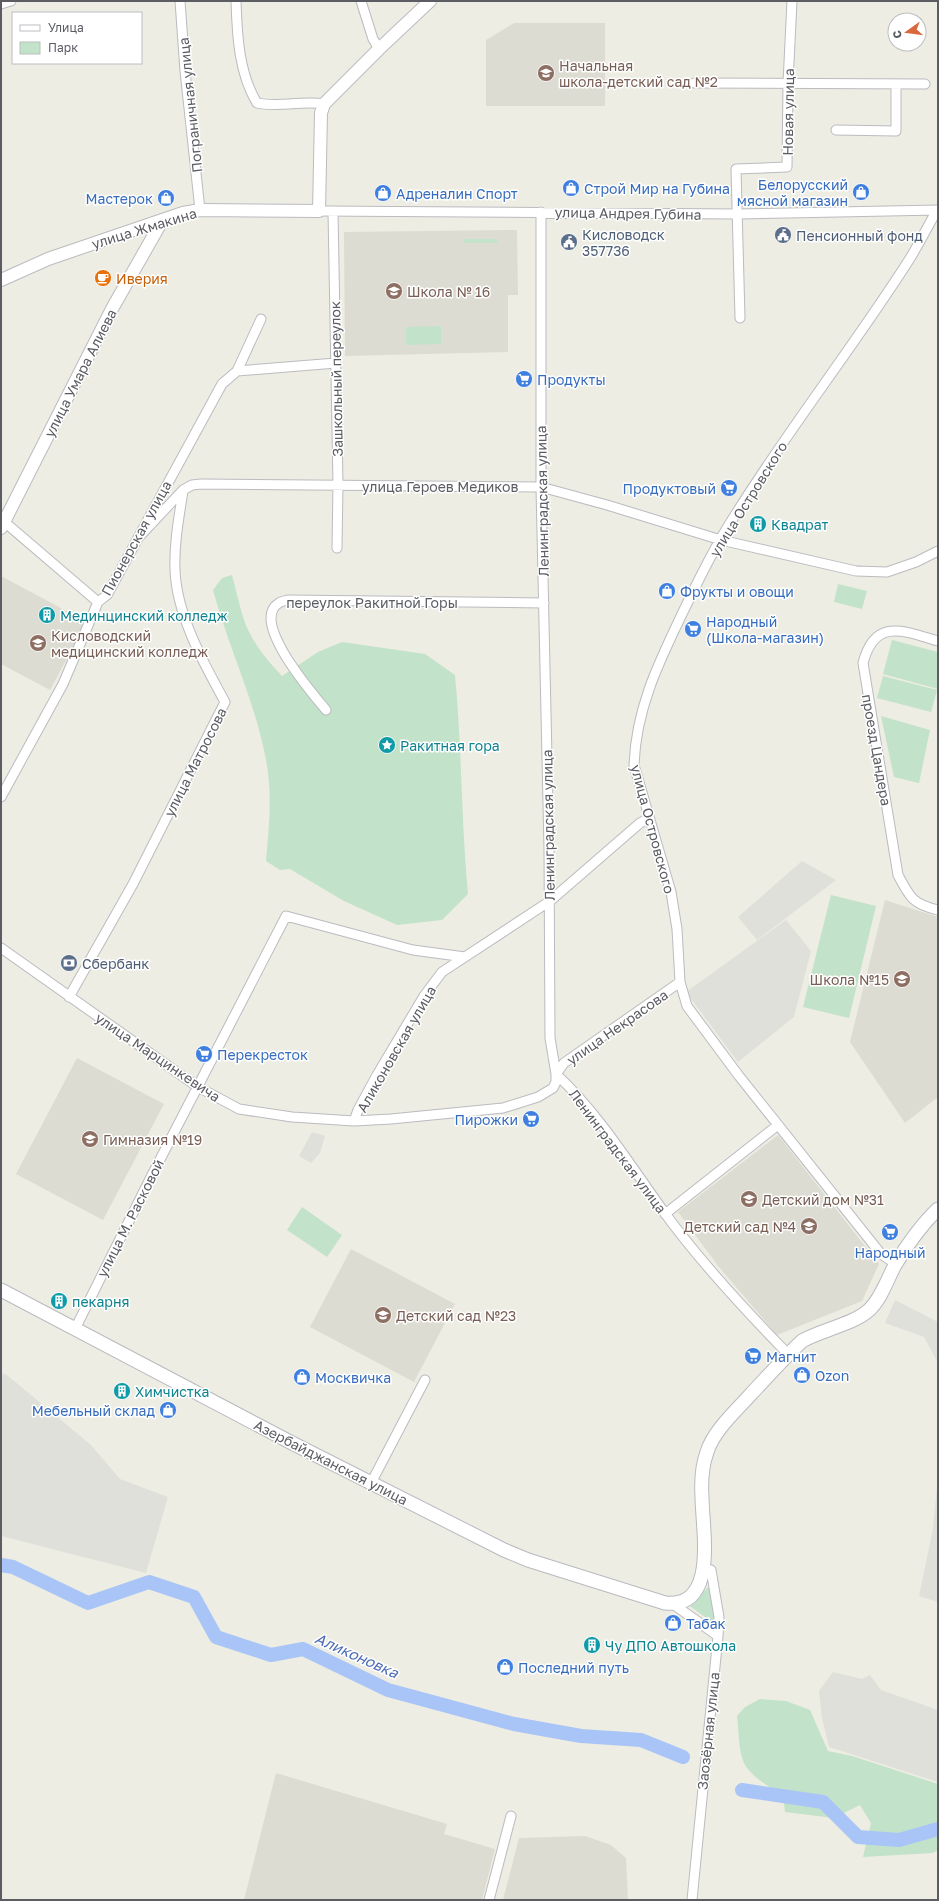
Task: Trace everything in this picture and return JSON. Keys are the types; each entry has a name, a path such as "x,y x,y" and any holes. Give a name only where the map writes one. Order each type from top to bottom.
{"main road":[{"path":"673,1604 689,1597 697,1588 702,1578 704,1569 702,1474 707,1452 715,1436 731,1416 788,1354 802,1342 814,1334 862,1316 869,1310 876,1302 896,1264 926,1222 938,1209"},
{"name":"Азербайджанская улица","path":"1,1290 486,1542 528,1560 673,1604"}],"street":[{"path":"1,4 11,1"},
{"name":"Пограничная улица","path":"180,1 185,70 200,210"},
{"path":"236,1 241,60 249,90 257,103 270,106 312,102 324,104"},
{"path":"361,1 373,39 379,49"},
{"path":"319,211 321,113 324,104 430,1"},
{"name":"Новая улица","path":"740,318 736,169 787,167 788,83 792,1"},
{"path":"694,83 925,84"},
{"path":"836,130 896,131 896,84"},
{"name":"улица Жмакина","path":"1,280 48,259 183,213 200,210 319,211"},
{"name":"улица Андрея Губина","path":"319,211 737,214 938,210"},
{"name":"улица Островского","path":"896,1264 881,1254 778,1125 687,1006 680,982 677,929 671,892 634,765 634,744 648,687 693,591 721,540 752,488 910,259 938,210"},
{"name":"Зашкольный переулок","path":"333,211 338,485 337,548"},
{"name":"Ленинградская улица","path":"541,212 542,487 550,900 550,1038 556,1074 572,1088 603,1126 665,1214 699,1256 788,1354"},
{"name":"улица Умара Алиева","path":"2,523 113,308 162,220"},
{"path":"260,319 237,371 336,363"},
{"name":"Пионерская улица","path":"1,797 63,684 98,602 107,594 140,536 185,449 222,384 237,371"},
{"name":"улица Героев Медиков","path":"140,536 183,490 192,485 542,487 721,540 856,570 887,572 916,562 938,551"},
{"name":"улица Матросова","path":"69,997 133,884 226,702 200,657 180,601 175,571 175,541 183,490"},
{"path":"2,523 98,602"},
{"name":"переулок Ракитной Горы","path":"326,710 293,669 276,636 272,625 272,617 273,609 279,603 288,600 544,603"},
{"name":"проезд Цандера","path":"938,641 900,630 885,632 875,637 865,654 863,663 898,875 908,894 921,906 938,910"},
{"name":"Аликоновская улица","path":"354,1121 358,1110 424,996 442,972 550,900 640,823 649,818"},
{"name":"улица М. Расковой","path":"75,1329 152,1174 286,916 413,950 466,957"},
{"name":"улица Марцинкевича","path":"1,948 198,1087 239,1109 292,1117 354,1121 503,1108 529,1101 547,1093 553,1088 556,1074"},
{"name":"улица Некрасова","path":"556,1074 564,1063 680,982"},
{"path":"665,1214 778,1125"},
{"path":"371,1483 425,1380"},
{"name":"Заозёрная улица","path":"692,1900 719,1617 711,1570 704,1569"},
{"path":"673,1604 718,1636"},
{"path":"489,1900 511,1816"}],"shaded area":[{"name":"Начальная школа-детский сад №2","path":"514,23 605,23 605,106 486,106 486,40"},
{"name":"Школа № 16","path":"517,230 518,295 508,295 508,352 345,356 344,232"},
{"name":"Кисловодский медицинский колледж","path":"1,576 87,622 50,690 1,664"},
{"path":"802,861 836,880 757,940 738,917"},
{"name":"Школа №15","path":"885,900 938,917 938,1097 905,1123 850,1042"},
{"path":"786,920 811,951 794,1017 738,1062 686,992"},
{"name":"Гимназия №19","path":"77,1058 164,1104 103,1220 16,1174"},
{"path":"312,1132 325,1136 320,1153 311,1163 299,1156"},
{"name":"Детский сад №4","path":"778,1135 879,1264 862,1301 777,1335 719,1267 678,1212"},
{"name":"Детский сад №23","path":"351,1249 455,1304 414,1382 310,1327"},
{"path":"895,1300 938,1322 938,1363 924,1337 885,1323"},
{"path":"1,1373 7,1375 91,1445 120,1479 168,1497 146,1573 1,1536"},
{"path":"938,1476 938,1602 919,1596 933,1528"},
{"path":"833,1672 862,1679 870,1675 881,1690 938,1710 938,1782 829,1747 822,1718 819,1691"},
{"path":"276,1773 447,1824 444,1834 495,1849 482,1900 244,1900"},
{"path":"585,1836 611,1845 626,1858 628,1900 503,1900 519,1838"}],"green space":[{"path":"464,239 497,239 497,243 464,243"},
{"path":"441,326 441,344 406,345 406,327"},
{"path":"232,575 247,628 260,650 282,676 318,652 342,642 425,654 455,675 468,894 442,920 397,925 344,901 290,869 280,870 266,861 270,795 265,755 248,693 226,632 213,590 222,578"},
{"path":"838,584 867,591 862,609 834,602"},
{"path":"892,640 938,652 938,689 883,674"},
{"path":"883,676 937,690 931,712 877,698"},
{"path":"881,716 930,730 919,783 894,777"},
{"path":"831,895 876,906 849,1018 803,1007"},
{"path":"302,1207 342,1235 327,1257 287,1230"},
{"path":"710,1587 715,1620 713,1623 690,1606 707,1588"},
{"path":"760,1699 786,1701 810,1710 828,1751 852,1756 938,1784 938,1850 933,1853 863,1857 871,1823 860,1805 834,1818 785,1812 783,1795 751,1773 742,1758 737,1716 745,1707"}],"waterway":[{"name":"Аликоновка","path":"1,1565 13,1567 88,1603 149,1582 194,1597 216,1637 271,1655 303,1649 388,1690 514,1724 581,1736 641,1740 683,1757"},
{"name":"Аликоновка","path":"742,1790 823,1802 858,1837 899,1840 938,1829"}],"place":[{"name":"Начальная школа-детский сад №2","path":"546,73"},
{"name":"Строй Мир на Губина","path":"571,188"},
{"name":"Белорусский мясной магазин","path":"861,192"},
{"name":"Адреналин Спорт","path":"383,193"},
{"name":"Мастерок","path":"166,198"},
{"name":"Пенсионный фонд","path":"783,235"},
{"name":"Кисловодск 357736","path":"569,242"},
{"name":"Иверия","path":"103,278"},
{"name":"Школа № 16","path":"394,291"},
{"name":"Продукты","path":"524,379"},
{"name":"Продуктовый","path":"729,488"},
{"name":"Квадрат","path":"758,524"},
{"name":"Фрукты и овощи","path":"667,591"},
{"name":"Мединцинский колледж","path":"47,615"},
{"name":"Народный (Школа-магазин)","path":"693,629"},
{"name":"Кисловодский медицинский колледж","path":"38,643"},
{"name":"Ракитная гора","path":"387,745"},
{"name":"Сбербанк","path":"69,963"},
{"name":"Школа №15","path":"902,979"},
{"name":"Перекресток","path":"204,1054"},
{"name":"Пирожки","path":"531,1119"},
{"name":"Гимназия №19","path":"90,1139"},
{"name":"Детский дом №31","path":"749,1199"},
{"name":"Детский сад №4","path":"809,1226"},
{"name":"Народный","path":"890,1232"},
{"name":"пекарня","path":"59,1301"},
{"name":"Детский сад №23","path":"383,1315"},
{"name":"Магнит","path":"753,1356"},
{"name":"Ozon","path":"802,1375"},
{"name":"Москвичка","path":"302,1377"},
{"name":"Химчистка","path":"122,1391"},
{"name":"Мебельный склад","path":"168,1410"},
{"name":"Табак","path":"673,1623"},
{"name":"Чу ДПО Автошкола","path":"592,1645"},
{"name":"Последний путь","path":"505,1667"}]}
